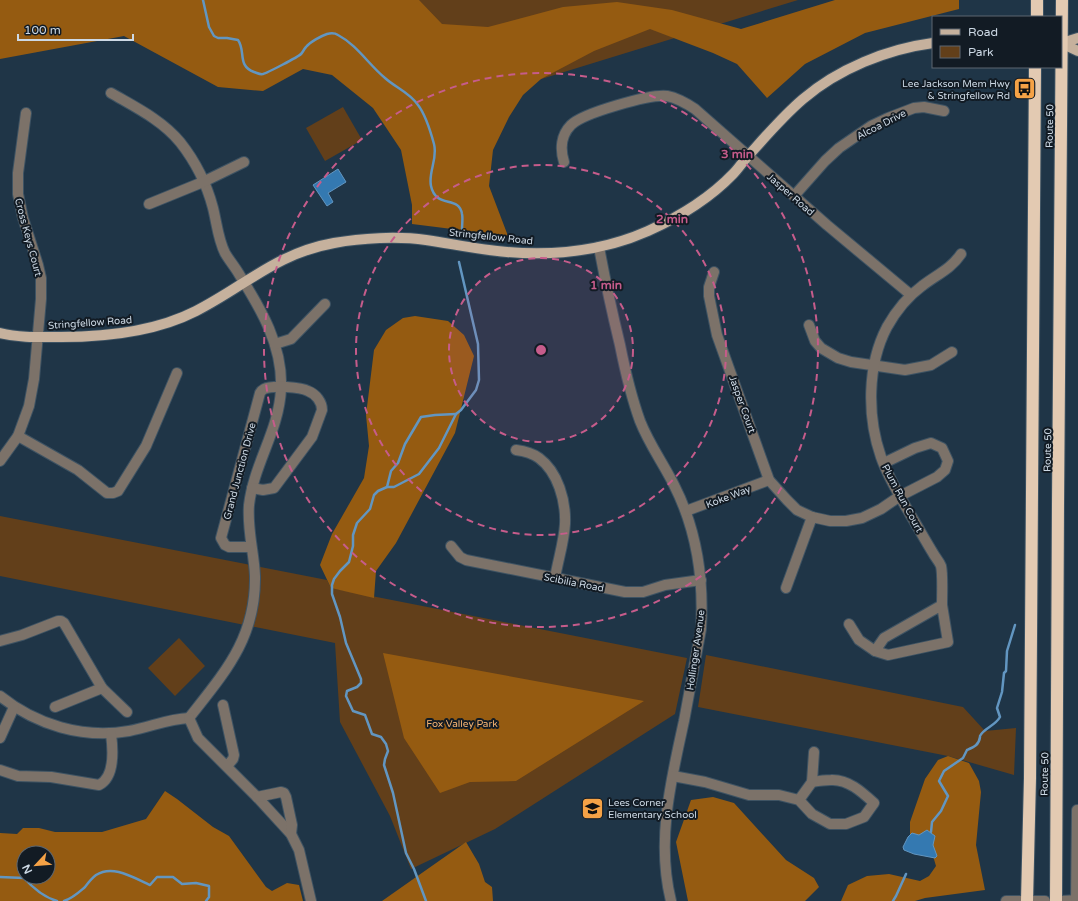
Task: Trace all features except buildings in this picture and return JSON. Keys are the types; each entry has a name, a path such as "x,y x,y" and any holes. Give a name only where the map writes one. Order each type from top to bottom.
{"highway":[{"path":"1037,0 1037,16"},
{"name":"Route 50","path":"1062,0 1062,16"},
{"name":"Route 50","path":"1027,901 1030,771 1035,68"},
{"name":"Route 50","path":"1056,901 1061,68"}],"main road":[{"path":"1062,43 1078,38"},
{"name":"Stringfellow Road","path":"0,333 11,336 37,338 84,337 140,330 195,312 268,267 308,249 360,240 424,240 475,248 529,253 576,251 599,247 624,240 646,232 686,211 716,189 733,174 792,109 824,84 842,73 884,54 932,42"},
{"path":"1062,43 1078,50"}],"street":[{"path":"0,696 36,719 57,727 88,733 111,734 140,729 164,721 189,718 234,657 246,632 250,618 255,574 251,547 249,511 252,488 274,428 280,405 280,374 275,344 266,322 244,282 226,254 220,239 210,196 190,156 174,136 148,115 111,93"},
{"name":"Jasper Road","path":"564,162 561,147 563,140 570,126 578,120 589,115 638,100 659,96 676,99 691,106 911,295"},
{"name":"Alcoa Drive","path":"794,196 834,152 871,126 914,108 924,107 944,111"},
{"name":"Cross Keys Court","path":"0,461 18,436 31,397 41,299 41,278 23,218 18,194 18,173 26,113"},
{"path":"149,204 203,182 244,162"},
{"name":"Hollinger Avenue","path":"599,247 633,399 650,443 674,483 686,512 696,544 701,580 701,629 666,812 665,838 667,880 672,901"},
{"name":"Plum Run Court","path":"875,651 888,656 948,642 942,605 941,566 900,496 884,463 876,439 873,422 872,384 878,351 887,327 895,313 922,285 949,268 961,254"},
{"name":"Jasper Court","path":"714,272 709,287 709,296 717,335 770,480 787,500 797,510 812,517 830,521 846,521 862,518 881,509 900,496 937,477 945,470 948,461 942,448 931,443 915,448 884,463"},
{"path":"275,344 291,339 325,304"},
{"path":"808,325 815,341 828,353 851,362 905,370 931,365 952,352"},
{"path":"18,436 78,470 107,493 113,494 118,491 146,446 177,373"},
{"path":"252,488 263,490 274,488 312,437 322,410 320,401 310,391 281,387"},
{"name":"Grand Junction Drive","path":"251,547 229,547 225,545 221,538 260,393 263,389 281,387"},
{"path":"516,450 526,452 540,459 554,477 560,490 564,505 565,526 554,578"},
{"name":"Koke Way","path":"686,512 770,480"},
{"path":"786,588 812,517"},
{"name":"Scibilia Road","path":"451,546 460,557 466,560 634,593 643,592 666,585 701,580"},
{"path":"849,624 859,640 875,651 884,638 942,605"},
{"path":"0,641 61,621 64,623 102,688 127,712"},
{"path":"55,707 102,688"},
{"path":"223,705 234,755 234,759 227,766"},
{"path":"0,738 14,706"},
{"path":"189,718 198,738 257,797 290,834 299,850 311,901"},
{"path":"0,770 18,776 51,777 99,785 108,777 113,751 111,734"},
{"path":"799,800 812,782 814,752"},
{"path":"673,776 705,782 749,795 779,795 799,800 812,814 830,824 846,824 864,817 874,803 862,792 848,783 831,780 812,782"},
{"path":"257,797 281,792 284,793 292,825 290,834"},
{"path":"1061,901 1077,901 1077,810"},
{"path":"1006,901 1045,901"}],"green space":[{"path":"0,0 419,0 442,24 488,27 563,7 617,2 672,10 741,29 835,0 959,0 959,9 865,33 805,64 767,98 737,64 713,53 650,29 594,51 541,79 523,95 509,117 493,150 489,186 508,236 412,224 412,205 401,150 373,108 332,75 303,69 263,91 218,87 124,36 0,59"},
{"path":"384,0 798,0 447,108"},
{"path":"343,107 362,140 325,161 306,128"},
{"path":"415,316 448,321 464,335 474,356 455,433 396,543 376,571 374,598 331,588 320,565 332,534 364,478 369,446 366,415 374,350 386,330 403,318"},
{"name":"Fox Valley Park","path":"0,516 327,580 331,588 687,658 675,714 495,829 411,869 390,816 340,722 335,643 0,576"},
{"path":"179,638 205,666 175,696 148,668"},
{"path":"383,653 644,701 516,781 470,782 440,793 404,738"},
{"path":"706,655 963,707 985,731 1016,728 1014,775 948,756 698,707"},
{"path":"948,756 969,763 979,781 981,792 976,845 985,890 925,898 915,901 841,901 848,885 867,876 889,874 920,881 929,876 936,866 933,856 915,843 910,834 910,822 925,779 938,760"},
{"path":"165,791 213,827 229,836 266,887 272,891 287,883 299,885 303,901 0,901 0,833 17,834 23,828 39,828 55,832 102,832 146,819"},
{"path":"713,797 734,803 786,860 814,878 819,887 805,901 688,901 676,842 691,800"},
{"path":"466,842 479,864 485,882 492,887 493,901 382,901"}],"water":[{"path":"338,169 346,182 328,193 333,202 327,206 313,185"},
{"path":"927,830 935,836 933,845 937,856 935,858 914,854 904,850 903,847 908,837 912,833 919,835"}],"waterway":[{"path":"203,0 209,27 214,36 218,38 238,40 245,66 254,72 262,74 270,71 299,56 305,48 316,39 331,33 337,34 345,39 379,73 407,93 423,113 434,144 435,155 430,181 431,186 434,193 438,197 442,200 457,205 460,208 462,216 462,229"},
{"path":"426,901 414,869 406,853 393,793 384,765 388,751 386,744 381,737 372,734 365,715 353,711 346,696 347,691 357,687 361,683 361,679 346,643 340,617 332,594 332,585 334,579 349,562 353,546 353,535 357,523 370,509 374,495 378,491 387,487 394,487 419,474 439,448 456,414 461,410 476,390 479,380 478,344 459,262"},
{"path":"387,487 391,471 398,463 405,444 421,417 456,414"},
{"path":"980,736 1000,717 997,708 1002,692 1004,673 1006,671 1007,651 1015,625"},
{"path":"931,832 932,822 941,811 948,796 939,781 944,771 963,758 967,750 977,744 980,737"},
{"path":"64,901 78,893 96,875 109,871 123,873 150,885 157,877 173,877 182,884 196,883 209,886 209,897 206,901"},
{"path":"893,901 906,874"},
{"path":"0,877 24,878 39,892 57,901"}],"place":[{"name":"Lee Jackson Mem Hwy & Stringfellow Rd","path":"1025,89"},
{"name":"Lees Corner Elementary School","path":"593,808"}]}
